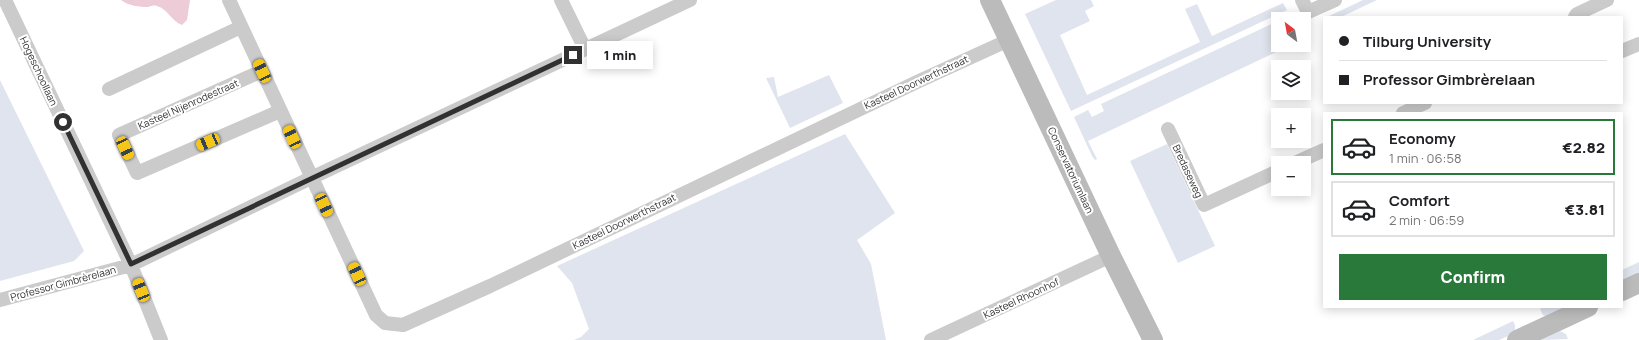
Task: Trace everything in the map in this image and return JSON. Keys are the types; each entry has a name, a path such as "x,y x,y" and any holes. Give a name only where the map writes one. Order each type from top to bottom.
{"street":[{"name":"Hogeschoollaan","path":"5,0 131,264 161,340"},
{"path":"229,0 311,178"},
{"path":"561,0 585,49"},
{"name":"Professor Gimbrèrelaan","path":"0,300 131,264 585,49 670,4 690,0"},
{"name":"Conservatoriumlaan","path":"990,0 1111,256 1153,340"},
{"path":"1302,0 1308,12 1335,0"},
{"path":"1576,16 1607,0"},
{"path":"109,89 242,27"},
{"name":"Kasteel Doorwerthstraat","path":"311,178 376,316 385,323 403,325 490,286 919,81 1009,40"},
{"path":"1623,51 1639,44"},
{"name":"Kasteel Nijenrodestraat","path":"262,71 119,135 137,173 280,111"},
{"path":"1405,112 1423,104"},
{"name":"Bredaseweg","path":"1168,128 1204,205 1271,174"},
{"path":"1311,156 1323,150"},
{"name":"Kasteel Rhoonhof","path":"931,340 1111,256"},
{"path":"1623,291 1639,283"},
{"path":"1517,340 1586,308"}],"shaded area":[{"path":"121,0 190,0 187,20 182,25 175,21 161,8 155,6 134,6"},
{"path":"1056,0 1091,0 1094,6 1085,11 1090,21 1060,35 1087,95 1200,42 1185,9 1197,4 1212,36 1283,3 1287,10 1283,12 1271,12 1271,17 1071,111 1025,14"},
{"path":"1363,0 1377,0 1343,16 1329,16"},
{"path":"1271,24 1271,52 1276,52 1088,141 1097,159 1095,160 1074,117 1088,110 1092,117 1104,111 1101,104"},
{"path":"829,75 843,103 790,128 766,78 774,77 778,97"},
{"path":"0,80 84,251 74,261 0,281"},
{"path":"845,134 895,213 857,240 871,264 886,340 574,340 581,337 589,329 572,283 557,266"},
{"path":"1167,144 1215,246 1178,263 1130,161"},
{"path":"1639,262 1639,274 1623,282 1623,270"},
{"path":"1567,308 1548,317 1543,315 1540,309"},
{"path":"1513,321 1515,325 1515,333 1499,340 1473,340"},
{"path":"1560,331 1566,334 1568,339 1541,340"}],"route":[{"path":"63,122 131,264 573,55"}]}
